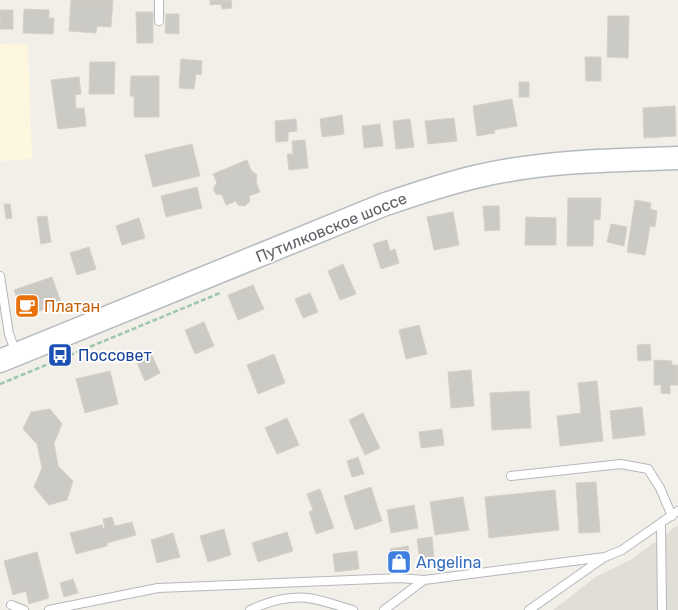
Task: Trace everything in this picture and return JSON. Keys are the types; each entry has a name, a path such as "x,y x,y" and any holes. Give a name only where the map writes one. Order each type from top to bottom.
{"main road":[{"name":"Путилковское шоссе","path":"8,358 384,205 428,190 480,176 541,166 678,158"}],"lane":[{"path":"159,0 159,21"},
{"path":"0,276 9,334 8,358"},
{"path":"511,476 621,464 648,469 675,513 622,550 605,557 529,610"},
{"path":"661,524 662,610"},
{"path":"49,610 158,588 400,578 424,580 605,557"},
{"path":"384,610 424,580"},
{"path":"250,610 271,602 307,598 353,610"},
{"path":"11,605 24,610"}],"path":[{"path":"0,384 220,293"}],"shaded area":[{"path":"0,44 28,45 32,159 0,161"},
{"path":"678,525 678,610 553,610 597,576 632,559"}],"building":[{"path":"71,0 113,0 111,27 97,26 96,33 69,31"},
{"path":"210,0 231,0 232,8 222,9 221,4 210,5"},
{"path":"24,9 49,10 49,18 54,18 53,34 23,33"},
{"path":"0,10 13,10 13,29 0,29"},
{"path":"136,12 153,12 153,43 137,43"},
{"path":"166,14 179,14 179,34 165,33"},
{"path":"608,16 629,16 628,58 607,57"},
{"path":"585,57 601,57 601,81 586,81"},
{"path":"181,59 202,61 201,75 196,74 194,89 179,88"},
{"path":"90,62 115,62 114,94 89,94"},
{"path":"131,76 159,76 159,117 134,117 134,96 130,96"},
{"path":"79,77 81,94 75,95 76,109 84,108 86,126 58,129 51,80"},
{"path":"519,82 529,82 529,97 519,97"},
{"path":"512,99 517,126 494,130 495,133 477,136 473,106"},
{"path":"675,106 676,136 644,138 643,108"},
{"path":"342,115 344,134 322,137 320,119"},
{"path":"454,118 457,141 428,144 425,121"},
{"path":"296,119 297,131 288,132 288,141 276,142 275,121"},
{"path":"410,119 414,147 396,149 393,121"},
{"path":"380,124 383,146 364,148 362,126"},
{"path":"305,140 308,168 289,170 287,154 293,154 292,141"},
{"path":"192,144 200,176 153,187 145,155"},
{"path":"247,160 251,170 257,175 256,182 260,192 249,196 250,201 245,206 238,205 236,201 226,205 222,195 216,194 214,191 217,183 213,174"},
{"path":"197,187 202,208 166,217 161,196"},
{"path":"568,198 601,198 600,220 594,219 593,246 567,246"},
{"path":"635,200 651,203 650,209 657,211 655,227 650,226 645,255 627,252"},
{"path":"4,204 10,204 12,218 6,219"},
{"path":"483,206 499,206 500,230 485,231"},
{"path":"453,212 459,245 434,250 427,217"},
{"path":"47,216 51,242 41,244 37,217"},
{"path":"526,217 556,218 556,245 525,245"},
{"path":"139,218 145,238 122,245 116,226"},
{"path":"611,224 627,227 624,246 607,242"},
{"path":"387,240 390,251 395,249 399,263 381,269 373,244"},
{"path":"89,247 96,269 77,275 70,253"},
{"path":"343,264 356,294 340,300 328,271"},
{"path":"52,277 61,303 24,317 14,290"},
{"path":"253,285 264,309 238,320 228,295"},
{"path":"310,293 318,312 303,318 295,299"},
{"path":"204,322 214,346 195,354 185,330"},
{"path":"419,325 427,354 406,359 399,330"},
{"path":"650,344 651,360 638,361 637,345"},
{"path":"150,351 160,373 145,381 135,358"},
{"path":"274,354 285,383 258,394 247,365"},
{"path":"654,360 672,361 672,365 678,365 678,385 670,385 670,394 661,393 661,385 654,385"},
{"path":"471,370 474,406 451,408 448,372"},
{"path":"110,371 118,404 85,413 76,379"},
{"path":"597,381 603,441 560,446 557,416 581,413 578,383"},
{"path":"529,391 531,428 492,430 490,393"},
{"path":"642,407 645,435 613,439 610,411"},
{"path":"50,409 62,424 54,443 58,466 73,481 67,500 49,505 34,487 42,468 37,444 23,429 31,412"},
{"path":"363,413 380,448 365,455 349,420"},
{"path":"287,418 299,445 277,454 265,428"},
{"path":"442,429 444,445 421,448 419,432"},
{"path":"358,457 364,474 352,477 347,461"},
{"path":"596,482 600,532 579,533 576,483"},
{"path":"371,487 382,521 355,530 344,496"},
{"path":"320,489 334,528 316,534 309,512 313,510 307,494"},
{"path":"555,490 559,530 489,538 485,497"},
{"path":"463,497 469,530 435,535 430,502"},
{"path":"414,505 418,528 391,533 387,510"},
{"path":"112,517 115,526 132,522 136,535 107,543 107,546 76,554 70,533 102,525 103,529 105,529 103,519"},
{"path":"224,529 231,555 208,562 200,536"},
{"path":"287,532 293,551 258,562 252,543"},
{"path":"173,533 180,557 157,563 151,540"},
{"path":"432,537 434,559 420,561 417,539"},
{"path":"408,546 411,565 393,567 390,549"},
{"path":"357,551 359,569 335,572 333,554"},
{"path":"37,552 49,598 29,604 26,591 13,595 4,561"},
{"path":"73,579 78,593 64,597 60,583"}],"place":[{"name":"Платан","path":"27,306"},
{"name":"Поссовет","path":"60,355"},
{"name":"Angelina","path":"399,562"}]}
